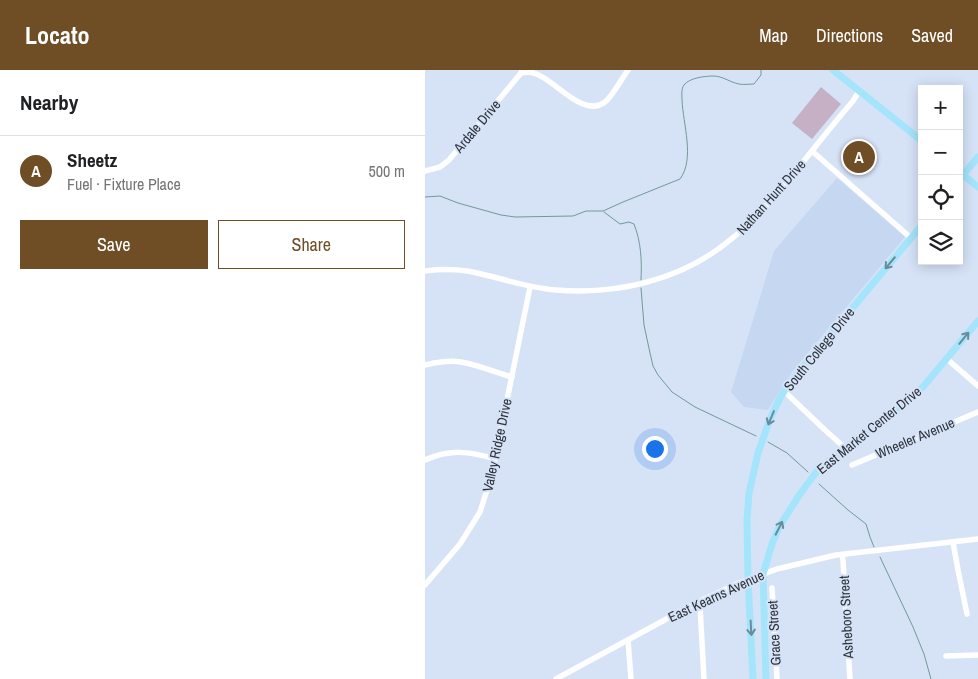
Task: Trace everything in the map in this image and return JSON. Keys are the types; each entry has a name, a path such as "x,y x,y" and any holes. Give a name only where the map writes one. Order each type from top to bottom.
{"main road":[{"path":"833,70 918,138"},
{"path":"963,172 978,157"},
{"path":"963,177 978,188"},
{"name":"South College Drive","path":"753,679 747,520 749,493 760,446 770,419 788,385 918,230"},
{"name":"East Market Center Drive","path":"765,679 763,574 779,527 799,494 817,471 923,387 978,321"}],"street":[{"path":"522,72 540,76 583,105 594,107 608,99 627,70"},
{"name":"Ardale Drive","path":"425,171 440,167 449,160 522,72"},
{"name":"Nathan Hunt Drive","path":"425,270 468,271 545,290 569,291 614,288 664,278 710,255 737,235 761,212 859,91"},
{"path":"811,151 911,238"},
{"name":"Valley Ridge Drive","path":"425,585 471,529 489,488 530,287"},
{"path":"947,359 978,386"},
{"path":"425,365 461,362 512,377"},
{"path":"784,391 845,448"},
{"name":"Wheeler Avenue","path":"852,465 978,412"},
{"path":"425,460 439,455 461,452 495,459"},
{"name":"East Kearns Avenue","path":"557,679 721,591 777,569 842,555 978,539"},
{"path":"953,542 967,614"},
{"name":"Asheboro Street","path":"842,555 849,679"},
{"name":"Grace Street","path":"772,588 777,679"},
{"path":"699,602 704,679"},
{"path":"628,640 631,679"},
{"path":"946,656 978,655"}],"shaded area":[{"path":"821,87 841,104 812,139 792,123"},
{"path":"837,178 905,237 792,372 768,410 744,407 731,392 774,251"}],"waterway":[{"path":"425,197 440,196 458,203 515,217 573,216 586,211 603,211 680,179 687,162 687,141 682,94 686,83 697,78 713,76 739,84 754,84 761,75 761,70"},
{"path":"604,212 620,224 629,222 634,224 641,251 641,280"},
{"path":"641,288 644,325 653,366 658,375 672,392 695,407 756,436"},
{"path":"768,442 787,453 808,472"},
{"path":"819,484 866,524 874,547"},
{"path":"880,557 913,627 924,654 931,679"}],"place":[{"name":"Sheetz","path":"859,157"}]}
